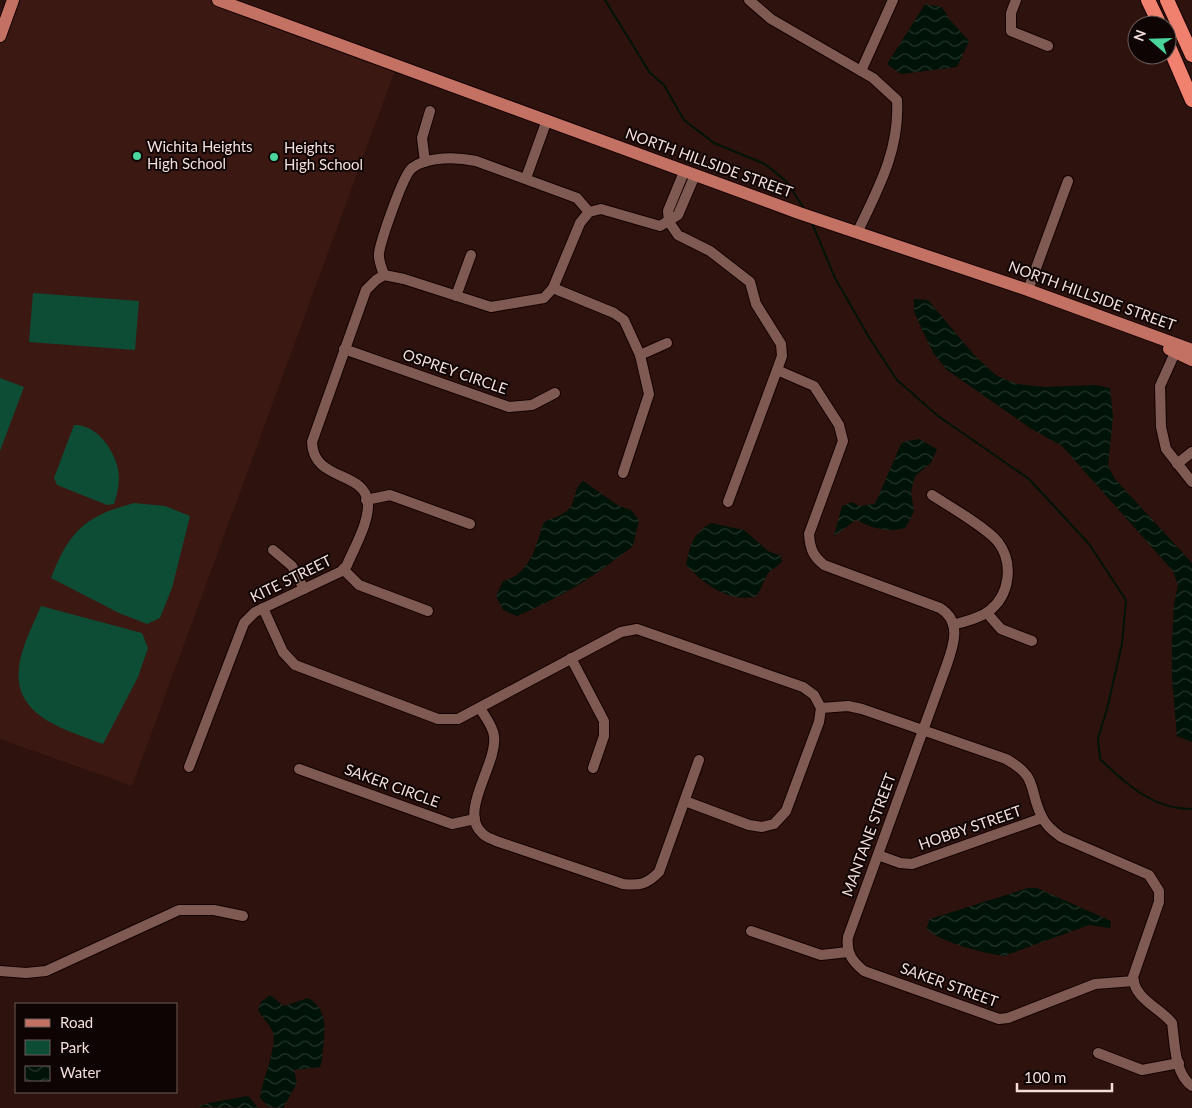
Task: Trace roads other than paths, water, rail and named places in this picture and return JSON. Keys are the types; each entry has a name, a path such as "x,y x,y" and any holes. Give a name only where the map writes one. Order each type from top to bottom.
{"highway":[{"path":"1148,0 1155,15"},
{"path":"1167,0 1192,55"},
{"path":"1177,65 1192,100"}],"main road":[{"path":"0,36 13,0"},
{"name":"NORTH HILLSIDE STREET","path":"218,0 690,174 857,233 1028,290 1177,348 1192,350"},
{"path":"1177,348 1192,360"}],"street":[{"path":"749,0 771,19 873,78 896,100 898,118 895,146 882,182 857,233"},
{"path":"861,70 893,0"},
{"path":"1016,0 1011,13 1011,31 1048,46"},
{"path":"425,162 422,138 430,111"},
{"path":"526,178 547,120"},
{"path":"384,275 379,254 384,234 408,172 425,162 465,159 526,178 577,198 589,212"},
{"path":"470,524 390,495 366,500 356,485 322,468 315,460 312,452 314,433 366,290 384,275 404,278 482,306 498,307 544,298 553,288 580,223 589,212 602,209 650,225 660,226 678,215 690,174"},
{"path":"1028,290 1068,181"},
{"path":"669,222 678,235 710,251 750,282 756,304 780,344 782,356 728,502"},
{"path":"456,296 471,255"},
{"path":"553,288 614,313 624,320 640,355 650,394 623,472"},
{"path":"640,355 667,343"},
{"path":"1177,348 1162,378 1159,395 1163,438 1166,449 1192,482"},
{"name":"OSPREY CIRCLE","path":"344,349 509,407 532,405 556,393"},
{"path":"777,370 814,386 842,432 843,441 809,534 810,549 814,556 824,565 940,608 947,613 953,625 987,613 997,602 1006,583 1008,571 1003,550 997,540 932,495"},
{"path":"1177,464 1192,452"},
{"name":"KITE STREET","path":"189,768 244,622 250,615 326,580 344,569 365,521 366,500"},
{"path":"273,550 292,566 304,589"},
{"path":"344,569 359,585 428,611"},
{"path":"264,608 285,656 298,667 438,719 458,719 626,630 642,630 803,687 812,692 821,708 819,722 788,806 778,822 766,826 753,826 685,801"},
{"path":"987,613 1001,629 1032,641"},
{"name":"MANTANE STREET","path":"848,952 848,937 953,647 955,637 953,625"},
{"path":"571,658 604,720 604,736 593,768"},
{"path":"480,708 492,729 494,744 474,808 482,833 496,841 623,884 638,886 650,882 659,872 699,760"},
{"path":"821,708 857,708 924,729 1016,764 1030,778 1042,818 1049,828 1061,838 1148,875 1158,887 1159,902 1134,986 1143,999 1172,1023 1178,1063 1184,1080 1192,1086"},
{"name":"SAKER CIRCLE","path":"299,769 452,824 476,819"},
{"name":"HOBBY STREET","path":"878,855 900,863 912,864 1042,818"},
{"path":"0,971 26,973 46,971 179,910 214,910 243,916"},
{"path":"751,931 821,955 848,952"},
{"name":"SAKER STREET","path":"848,952 854,963 864,971 999,1019 1013,1017 1094,984 1134,981"},
{"path":"1098,1053 1142,1070 1178,1063"}],"water":[{"path":"925,4 942,7 950,20 969,41 957,67 901,74 887,64"},
{"path":"914,299 928,300 975,356 997,376 1017,384 1044,387 1096,385 1110,388 1113,417 1108,466 1115,479 1192,563 1192,742 1177,736 1172,679 1172,640 1174,604 1178,585 1173,571 1062,446 1030,428 947,370 934,354 922,330 914,311"},
{"path":"919,439 937,449 931,463 915,476 911,492 914,512 905,528 880,529 856,520 834,536 842,506 852,502 859,506 875,504 902,442"},
{"path":"583,481 619,506 631,510 639,520 633,546 592,576 548,602 517,616 503,610 496,596 503,581 520,572 526,566 531,558 544,522 561,515 571,506 577,488"},
{"path":"711,523 744,530 768,551 781,556 782,562 768,573 757,596 747,598 727,595 709,585 686,565 693,540 700,531"},
{"path":"1028,888 1037,888 1111,921 1110,928 1089,925 1004,956 953,943 942,939 926,929 930,919"},
{"path":"270,995 284,1006 308,998 316,1003 320,1010 324,1026 320,1067 294,1070 297,1083 283,1108 269,1107 260,1098 274,1039 272,1030 258,1010 261,1002"},
{"path":"248,1096 258,1108 196,1107 209,1103"}],"waterway":[{"path":"605,0 650,73 664,85 684,120 714,143 765,164 786,181 805,210"},
{"path":"812,223 835,278 870,339 897,380 938,416 1029,479 1089,544 1126,600 1122,644 1107,709 1098,738 1100,759 1120,778 1153,800 1165,805 1192,809"}],"place":[{"name":"Wichita Heights High School","path":"137,156"},
{"name":"Heights High School","path":"274,157"}]}
